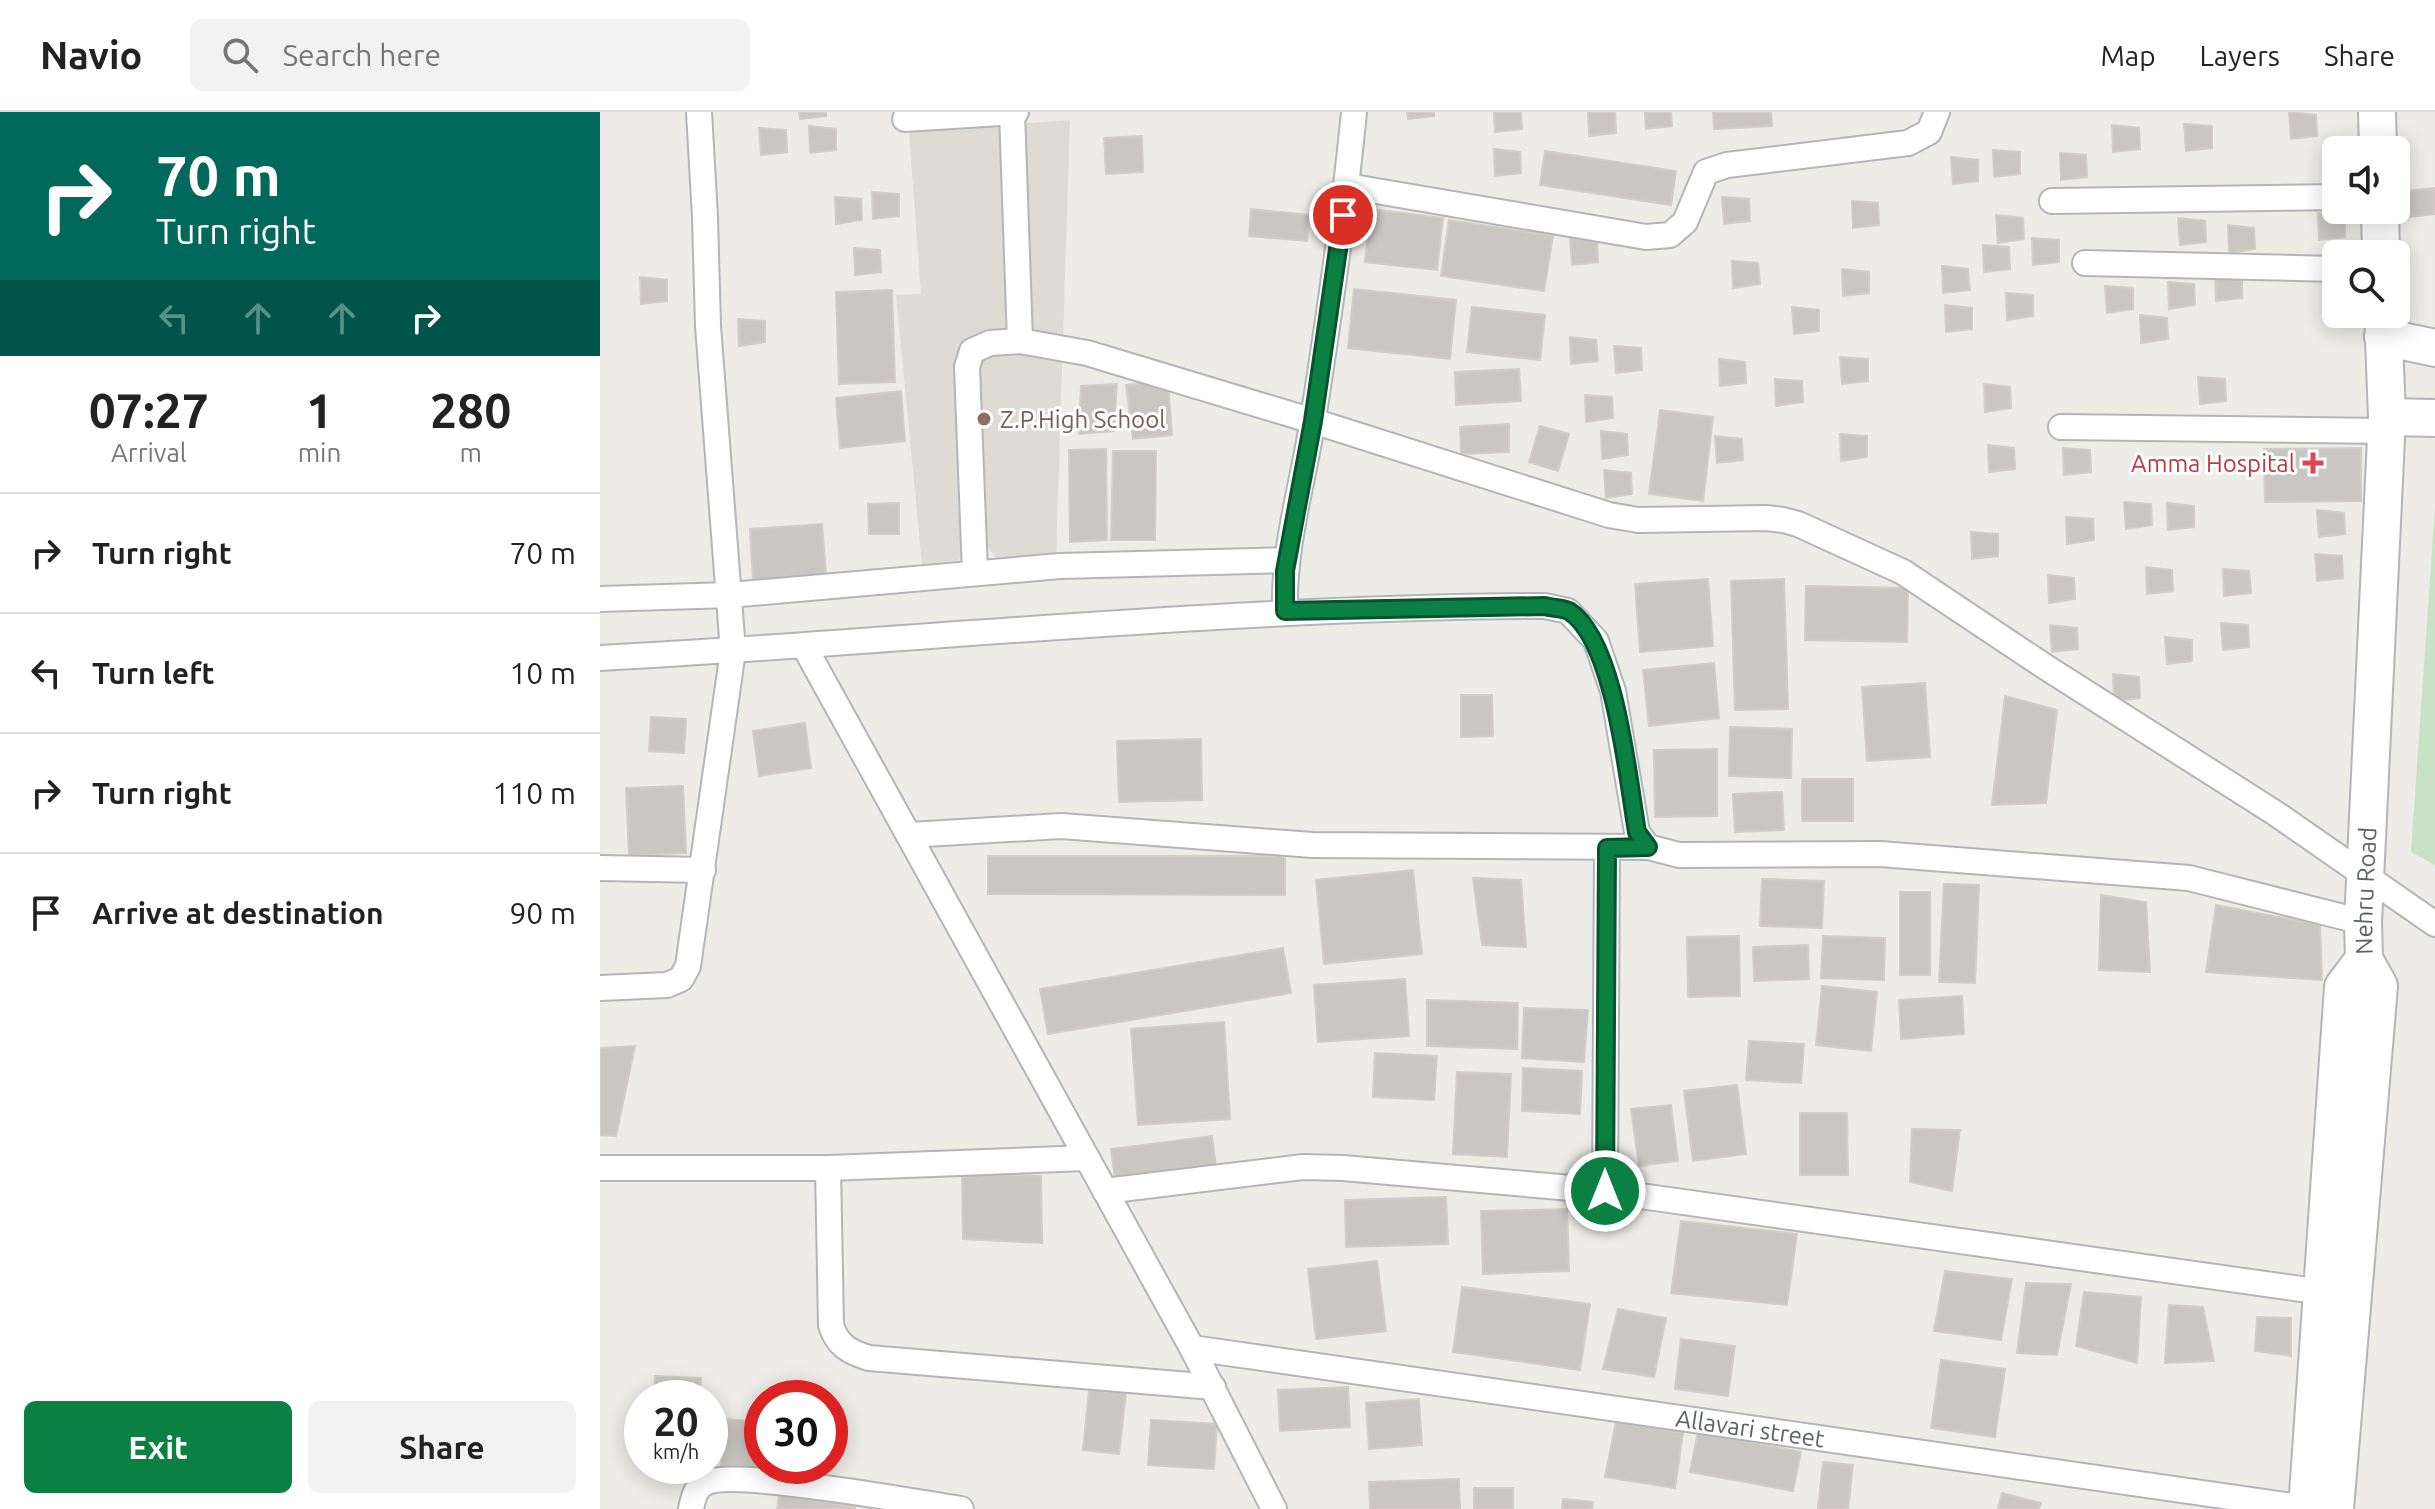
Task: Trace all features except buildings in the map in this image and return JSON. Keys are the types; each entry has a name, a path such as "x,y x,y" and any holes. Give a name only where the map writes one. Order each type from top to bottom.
{"main road":[{"path":"2377,112 2378,136"},
{"name":"Nehru Road","path":"2335,1509 2379,986 2364,959 2363,922 2386,424 2383,328"},
{"path":"2388,328 2435,348"},
{"path":"2386,424 2435,418"},
{"path":"2307,1509 2343,987 2364,959"}],"street":[{"path":"600,988 667,985 681,979 688,966 732,642 708,326 699,112"},
{"path":"905,119 1014,112 1020,341"},
{"path":"1284,604 1286,565 1313,421 1347,186 1354,112"},
{"path":"1347,186 1646,237 1670,235 1685,222 1706,172 1727,165 1908,143 1929,132 1937,112"},
{"path":"2052,201 2322,197"},
{"path":"2085,263 2322,269"},
{"path":"975,573 967,367 972,351 990,343 1020,341 1087,353 1624,519 1766,518 1798,524 1915,579 2044,666 2275,813 2435,924"},
{"path":"2061,427 2386,424"},
{"path":"600,599 730,600 1060,566 1286,565"},
{"path":"600,658 732,642 804,646 1284,604 1545,606 1568,611 1596,641 1613,691 1637,832 1648,847"},
{"path":"804,646 1192,1348 1274,1509"},
{"path":"909,835 1061,826 1312,845 1648,847 1679,855 1880,854 2189,878 2363,922"},
{"path":"1605,1191 1607,848"},
{"path":"600,868 703,870"},
{"path":"600,1168 828,1168 1087,1158"},
{"path":"1105,1191 1303,1167 1605,1191 2322,1292"},
{"path":"828,1168 831,1325 835,1337 852,1353 869,1358 1213,1387"},
{"name":"Allavari street","path":"1192,1348 2307,1509"},
{"path":"691,1509 696,1492 706,1483 745,1478 961,1509"}],"shaded area":[{"name":"Z.P.High School","path":"1070,120 1056,558 999,561 985,544 965,546 959,560 922,564 896,295 921,294 909,132"}],"green space":[{"path":"2435,507 2435,865 2411,852"}],"place":[{"name":"Z.P.High School","path":"984,419"},
{"name":"Amma Hospital","path":"2313,463"}],"route":[{"path":"1343,215 1313,421 1285,571 1285,611 1545,606 1568,611 1596,641 1613,691 1637,832 1648,847 1607,848 1605,1191"}]}
